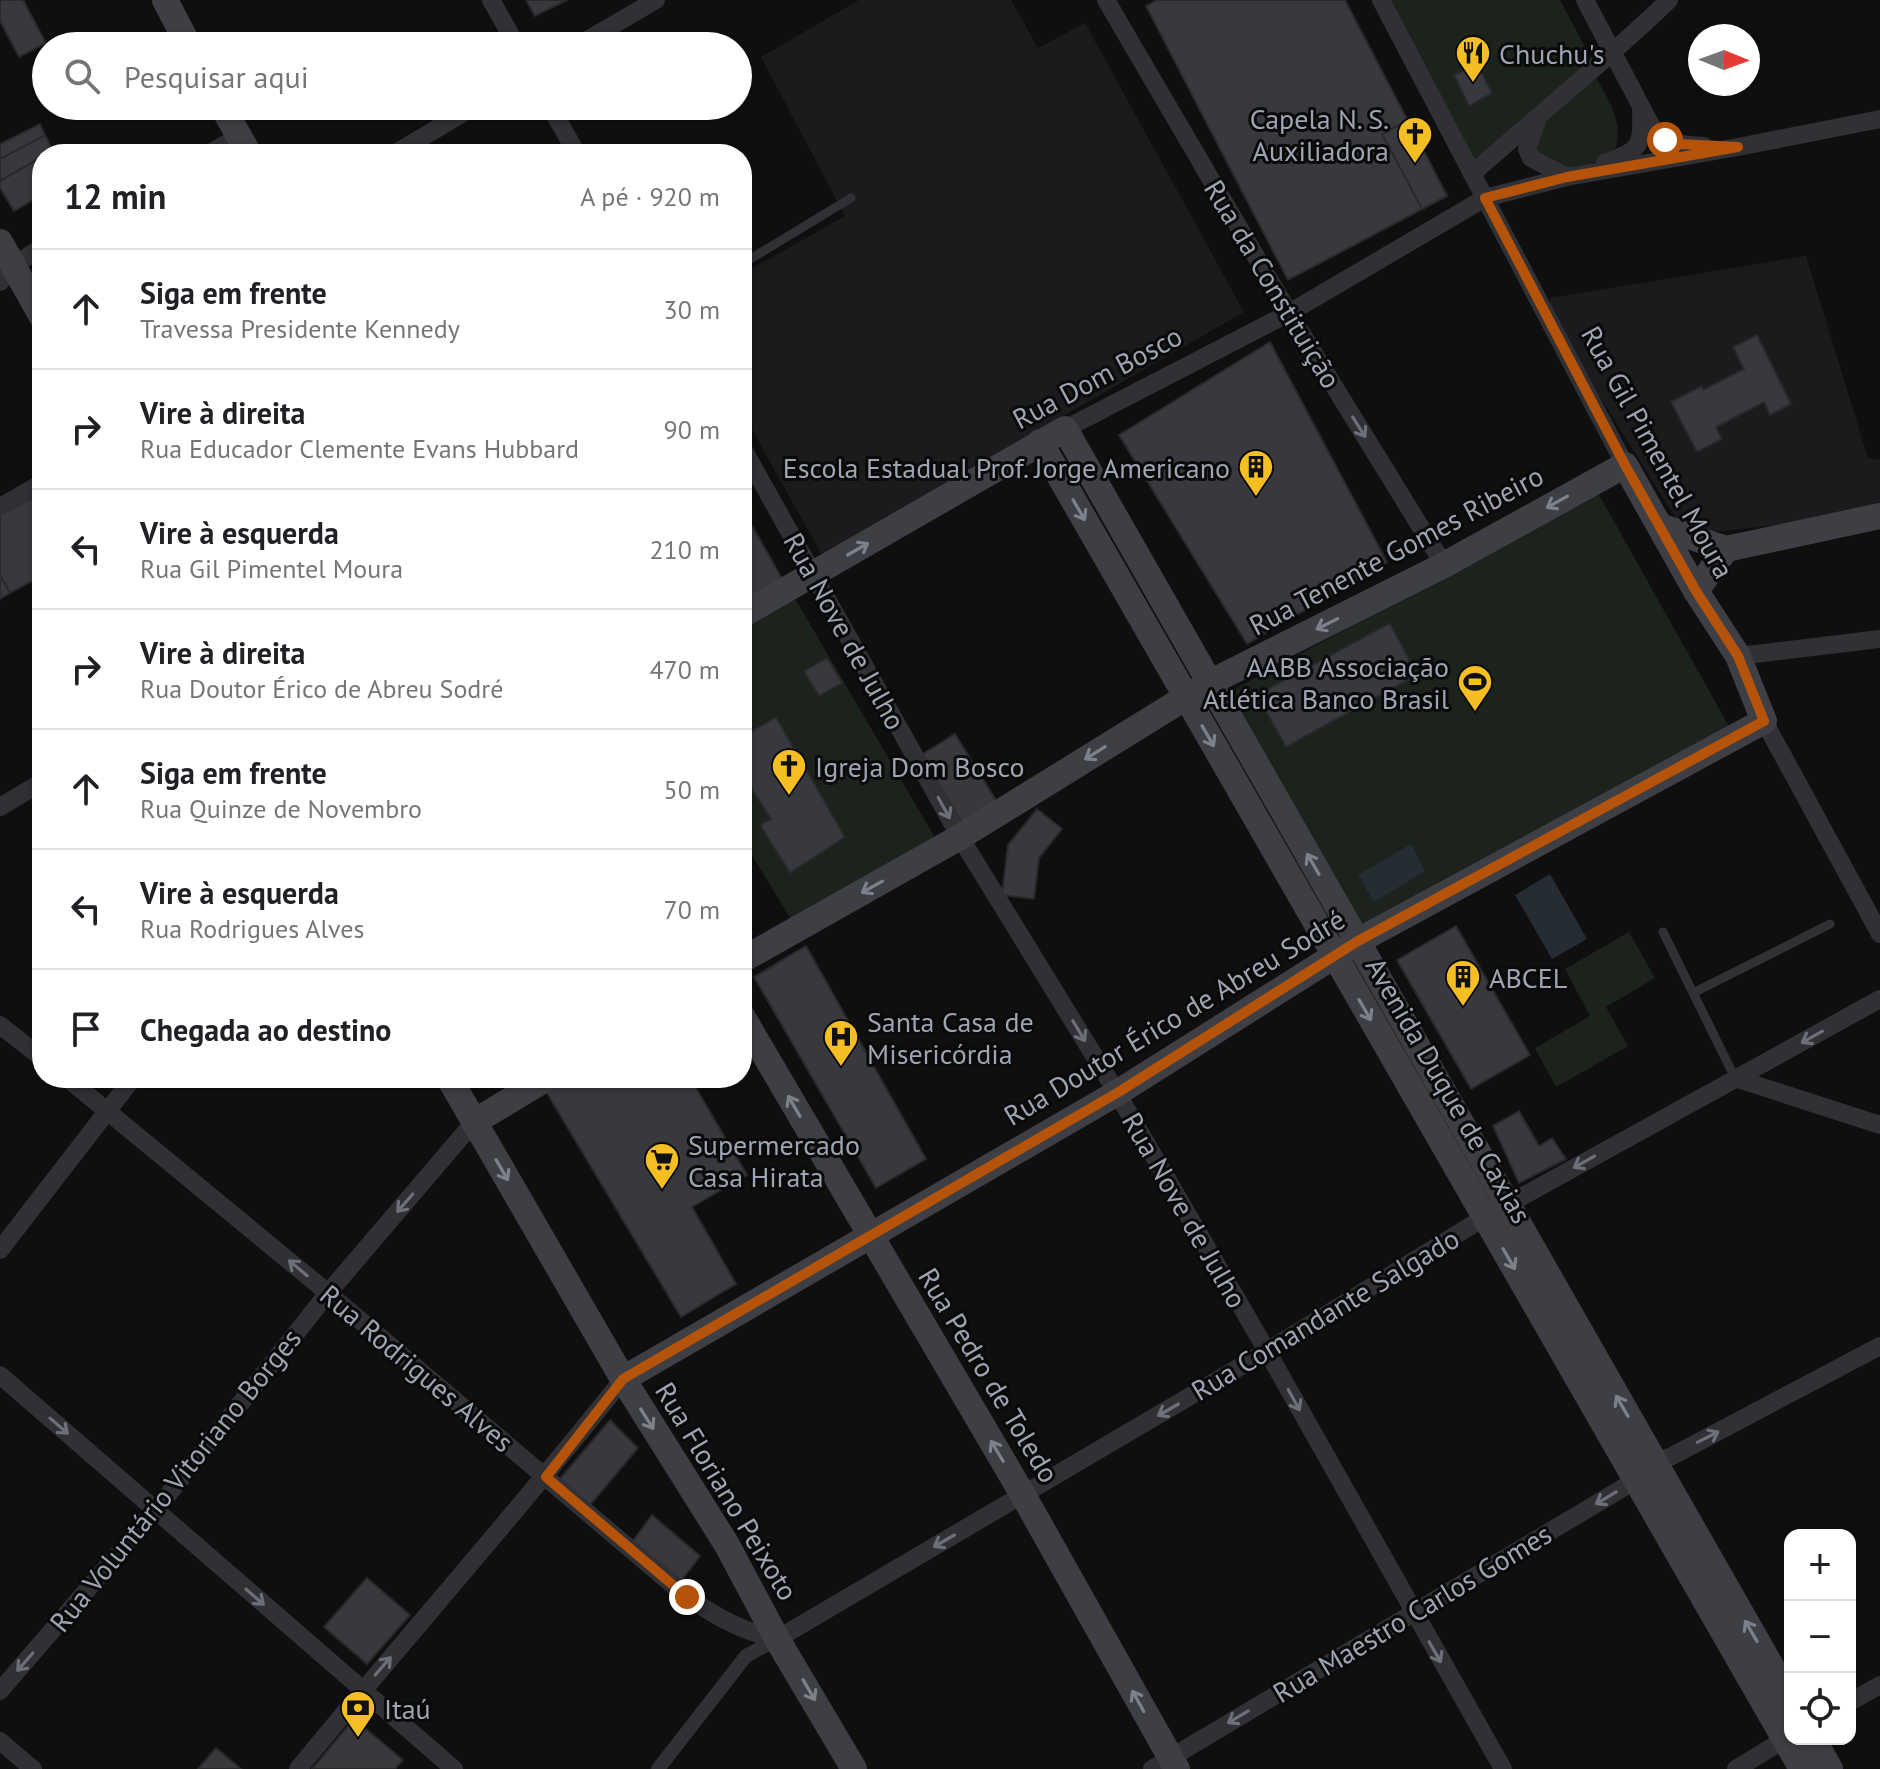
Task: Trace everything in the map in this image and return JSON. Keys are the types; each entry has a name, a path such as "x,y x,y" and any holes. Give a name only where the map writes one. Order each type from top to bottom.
{"main road":[{"path":"165,0 182,32"},
{"path":"230,120 243,144"},
{"path":"0,242 6,274 32,305"},
{"name":"Rua Dom Bosco","path":"752,609 1065,429"},
{"name":"Avenida Duque de Caxias","path":"1065,429 1358,941 1614,1440 1674,1496 1784,1688"},
{"name":"Avenida Duque de Caxias","path":"1040,442 1335,957 1496,1210 1645,1471 1784,1731"},
{"name":"Rua Gil Pimentel Moura","path":"1625,465 1696,591 1738,656 1764,721"},
{"name":"Rua Tenente Gomes Ribeiro","path":"752,954 960,837 1209,683 1444,565 1625,465"},
{"path":"1660,526 1726,549 1880,516"},
{"path":"1696,591 1726,549"},
{"name":"Rua Doutor Érico de Abreu Sodré","path":"623,1379 1117,1093 1358,941 1764,721"},
{"name":"Rua Pedro de Toledo","path":"752,1041 1023,1495 1166,1765"},
{"name":"Rua Floriano Peixoto","path":"455,1088 623,1379 727,1545 777,1639 854,1769"},
{"path":"474,1122 530,1088"},
{"name":"Avenida Duque de Caxias","path":"1791,1745 1802,1769"},
{"path":"1816,1745 1830,1769"}],"street":[{"path":"491,0 509,32"},
{"path":"601,32 656,0"},
{"name":"Rua da Constituição","path":"1106,0 1289,313 1444,565"},
{"name":"Rua Gil Pimentel Moura","path":"1381,0 1625,465"},
{"path":"1585,0 1654,131 1665,140 1679,144 1738,147"},
{"path":"1472,174 1613,54 1669,0"},
{"path":"1567,177 1627,154 1637,147 1641,137 1641,103"},
{"path":"1540,113 1527,149 1531,158 1567,177 1880,119"},
{"path":"411,144 451,120"},
{"path":"558,120 571,144"},
{"name":"Rua Dom Bosco","path":"1065,429 1289,313 1485,198 1567,177"},
{"path":"6,274 32,254"},
{"name":"Rua Nove de Julho","path":"752,465 960,837 1117,1093 1503,1769"},
{"path":"0,507 32,489"},
{"path":"1738,656 1880,639"},
{"name":"Rua Gil Pimentel Moura","path":"1764,721 1872,904 1880,934"},
{"path":"0,807 32,788"},
{"name":"Rua Comandante Salgado","path":"777,1639 1267,1351 1496,1210 1880,999"},
{"path":"0,1025 32,1050"},
{"path":"1735,1078 1878,1127"},
{"name":"Rua Rodrigues Alves","path":"80,1088 687,1597 724,1622 750,1633 777,1639"},
{"path":"0,1250 125,1088"},
{"name":"Rua Voluntário Vitoriano Borges","path":"0,1691 155,1511 328,1293 474,1122"},
{"name":"Rua Maestro Carlos Gomes","path":"1166,1765 1645,1471 1880,1346"},
{"path":"0,1375 454,1769"},
{"path":"298,1769 546,1477 623,1379"},
{"path":"658,1769 746,1656 777,1639"},
{"path":"1856,1699 1880,1685"},
{"path":"1736,1769 1784,1739"},
{"path":"0,1741 33,1769"}],"lane":[{"path":"752,258 851,198"},
{"path":"1693,993 1830,924"},
{"path":"1663,932 1735,1078"}],"shaded area":[{"path":"859,0 1011,0 1038,48 1085,23 1244,312 822,555 752,430 752,268 845,216 761,57"},
{"path":"1385,0 1560,0 1594,64 1473,167"},
{"path":"1594,74 1614,114 1618,135 1616,145 1612,156 1569,172 1532,149 1545,116"},
{"path":"1806,256 1868,458 1880,460 1880,514 1721,531 1696,530 1679,523 1550,318 1550,298"},
{"name":"AABB Associação Atlética Banco Brasil","path":"1598,493 1730,728 1357,938 1220,697"},
{"path":"793,595 937,841 794,924 752,855 752,618"},
{"path":"1411,844 1425,871 1374,902 1358,875"},
{"path":"1550,874 1587,939 1552,959 1515,895"},
{"path":"1629,932 1655,978 1606,1007 1628,1046 1556,1087 1535,1048 1590,1016 1565,969"}],"building":[{"path":"0,0 23,0 40,32 32,32 32,50 19,57 0,21"},
{"path":"526,0 567,0 535,16"},
{"path":"1157,0 1345,0 1447,196 1288,280 1146,6"},
{"name":"Chuchu's","path":"1477,64 1492,93 1469,106 1454,75"},
{"name":"Capela N. S. Auxiliadora","path":"1408,120 1447,196 1422,209 1382,134"},
{"path":"40,124 46,137 0,160 0,144"},
{"path":"45,135 50,144 32,144 32,163 0,181 0,159"},
{"path":"32,163 32,201 14,211 0,188 0,181"},
{"path":"1757,335 1791,404 1770,415 1764,402 1716,427 1722,439 1697,452 1671,402 1744,369 1733,347"},
{"name":"Escola Estadual Prof. Jorge Americano","path":"1270,342 1387,562 1247,644 1119,435"},
{"path":"32,493 32,581 10,593 0,575 0,511"},
{"path":"752,526 785,584 752,602"},
{"path":"0,575 10,593 0,599"},
{"path":"1390,623 1417,675 1286,747 1257,695"},
{"path":"827,658 842,683 819,696 804,671"},
{"name":"Igreja Dom Bosco","path":"776,717 845,837 790,873 760,825 771,819 752,790 752,731"},
{"path":"955,734 997,802 963,824 921,755"},
{"path":"1037,809 1062,829 1039,858 1034,899 1002,895 1008,845"},
{"name":"ABCEL","path":"1456,926 1530,1055 1471,1089 1397,960"},
{"name":"Santa Casa de Misericórdia","path":"806,946 926,1159 876,1188 754,977"},
{"name":"Supermercado Casa Hirata","path":"544,1088 696,1088 747,1175 692,1207 736,1284 681,1317"},
{"path":"1519,1111 1539,1146 1552,1138 1566,1159 1519,1183 1493,1126"},
{"path":"610,1420 638,1448 589,1506 559,1480"},
{"path":"652,1515 700,1556 681,1581 633,1541"},
{"path":"367,1578 410,1615 367,1664 324,1627"},
{"name":"Itaú","path":"354,1719 403,1760 395,1769 312,1769"},
{"path":"216,1748 241,1769 198,1769"}],"place":[{"name":"Chuchu's","path":"1473,84"},
{"name":"Capela N. S. Auxiliadora","path":"1415,165"},
{"name":"Escola Estadual Prof. Jorge Americano","path":"1256,498"},
{"name":"AABB Associação Atlética Banco Brasil","path":"1475,713"},
{"name":"Igreja Dom Bosco","path":"789,797"},
{"name":"ABCEL","path":"1463,1008"},
{"name":"Santa Casa de Misericórdia","path":"841,1068"},
{"name":"Supermercado Casa Hirata","path":"662,1191"},
{"name":"Itaú","path":"358,1739"}],"route":[{"path":"687,1597 546,1477 623,1379 1117,1093 1358,941 1764,721 1738,656 1696,591 1625,465 1485,198 1567,177 1738,147 1679,144 1665,140"}]}
